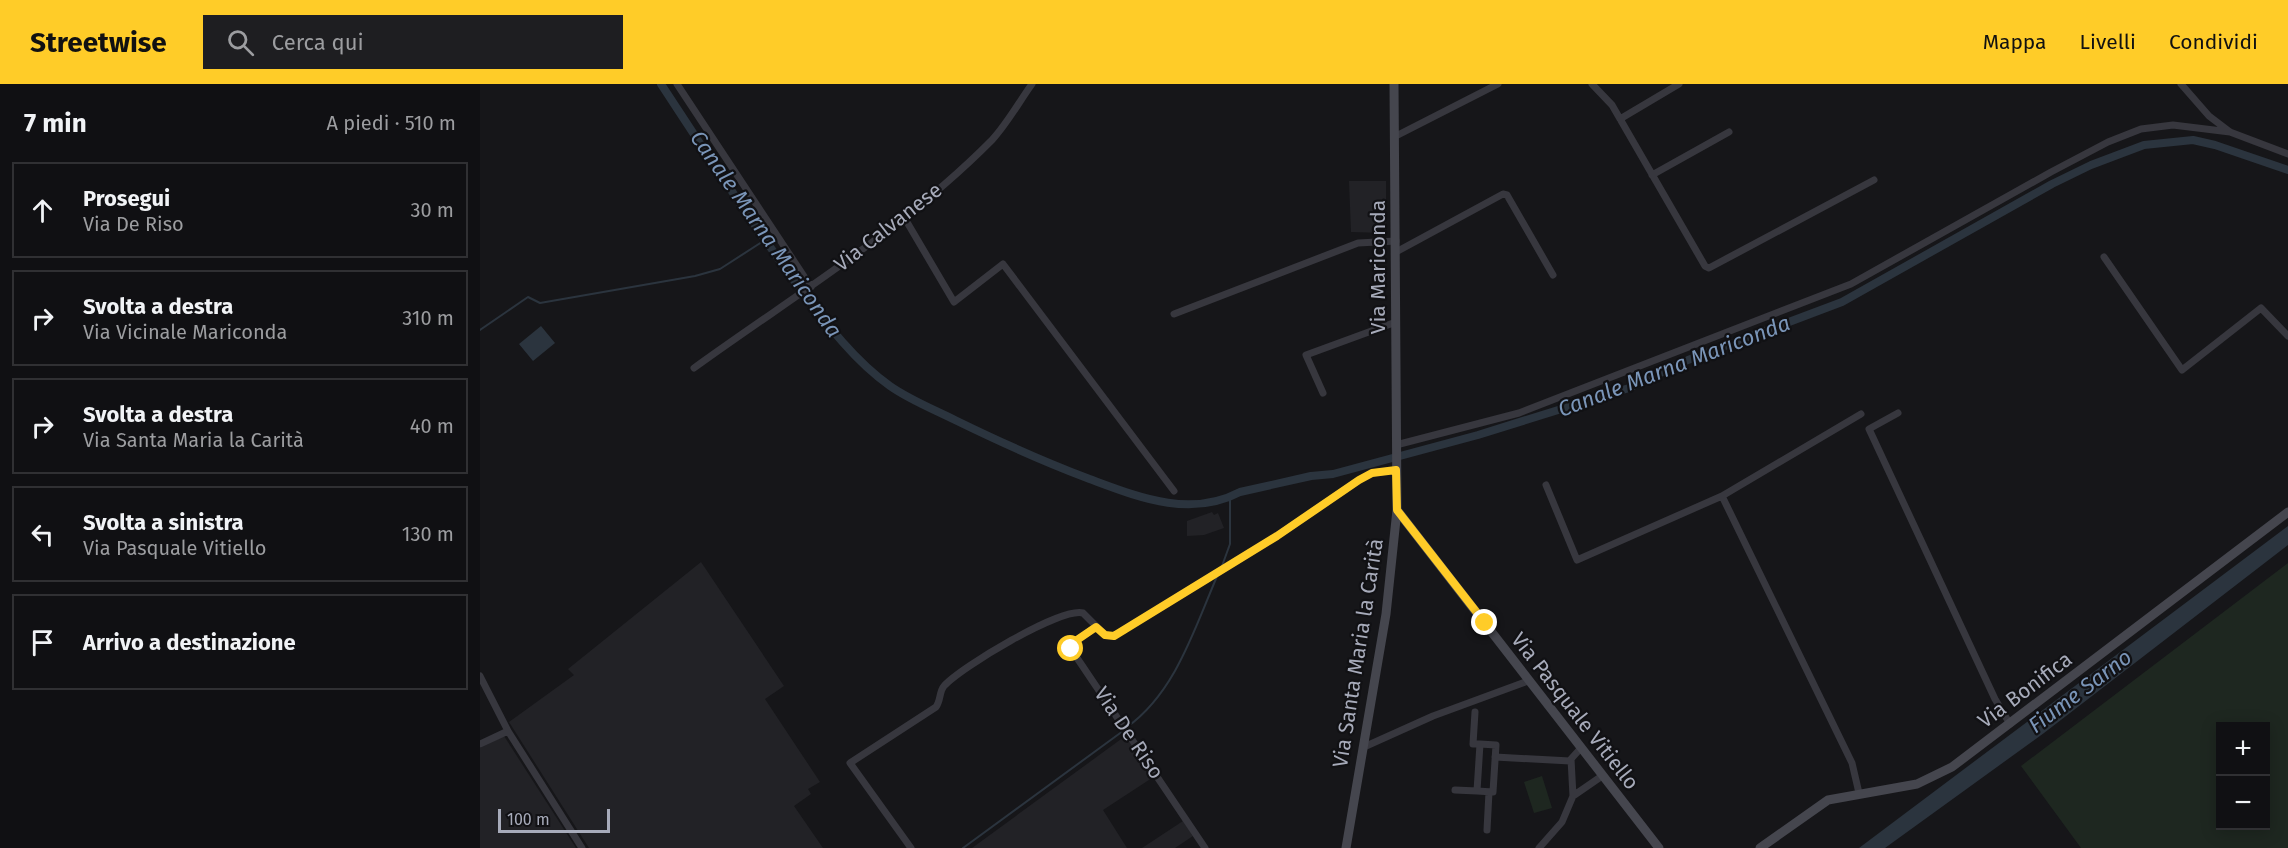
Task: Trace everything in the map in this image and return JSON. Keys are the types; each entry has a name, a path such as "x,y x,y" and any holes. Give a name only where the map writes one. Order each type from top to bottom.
{"street":[{"path":"677,84 809,288"},
{"name":"Via Calvanese","path":"694,368 809,288 904,217 993,138 1032,84"},
{"name":"Via Mariconda","path":"1394,84 1396,466"},
{"path":"1394,137 1498,84"},
{"path":"1592,84 1612,105 1705,266 1709,268 1874,180"},
{"path":"1620,119 1679,84"},
{"path":"2181,84 2209,116 2230,132"},
{"path":"1396,447 1519,413 1851,284 2051,172 2108,142 2141,129 2173,125 2230,132 2288,154"},
{"path":"1652,175 1729,132"},
{"path":"1396,252 1503,194 1507,195 1553,275"},
{"path":"904,217 954,302 1003,264 1174,491"},
{"path":"1174,314 1358,243 1396,242"},
{"path":"2104,257 2182,370 2261,308 2288,336"},
{"path":"1323,393 1306,355 1396,322"},
{"path":"1898,413 1869,429 1995,699 2010,724"},
{"path":"1546,485 1577,560 1722,496 1861,414"},
{"path":"911,848 850,763 936,707 946,684 1016,638 1076,612 1083,613 1105,635 1114,636 1359,480 1372,473 1396,466"},
{"name":"Via Santa Maria la Carità","path":"1346,848 1390,583 1397,510 1396,466"},
{"path":"1722,496 1852,763 1859,793"},
{"name":"Via Pasquale Vitiello","path":"1397,510 1659,848"},
{"name":"Via Bonifica","path":"1760,848 1819,804 1859,793 1901,788 1934,777 2010,724 2288,512"},
{"name":"Via De Riso","path":"1096,627 1074,642 1071,649 1205,848"},
{"path":"480,676 508,731 582,848"},
{"path":"1364,747 1433,716 1528,681"},
{"path":"1455,790 1493,792 1496,745 1473,744 1475,712"},
{"path":"480,744 508,731"},
{"path":"1477,791 1480,744"},
{"path":"1570,761 1580,749"},
{"path":"1496,757 1570,761"},
{"path":"1539,848 1562,822 1573,796 1570,761"},
{"path":"1573,776 1581,783 1592,783"},
{"path":"1573,796 1602,776"},
{"path":"1487,830 1489,792"}],"shaded area":[{"path":"1349,181 1386,181 1386,233 1351,232"},
{"path":"1212,512 1214,515 1218,513 1224,528 1204,535 1187,536 1187,521"},
{"path":"701,562 784,686 765,699 820,782 808,789 811,794 794,806 823,848 589,848 509,722 574,675 568,669"},
{"path":"2288,563 2288,848 2081,848 2021,766"},
{"path":"1128,734 1155,776 1103,810 1127,848 972,848"},
{"path":"504,736 576,848 480,848 480,748"},
{"path":"1542,776 1552,808 1534,813 1524,782"},
{"path":"1183,821 1193,836 1175,848 1142,848"}],"water":[{"path":"541,326 555,343 533,361 519,344"},
{"name":"Fiume Sarno","path":"2288,526 2288,545 2044,733 1885,848 1859,848"}],"waterway":[{"name":"Canale Marna Mariconda","path":"661,84 796,283 839,338 876,375 914,400 1037,458 1124,492 1163,502 1182,504 1201,504 1221,500 1240,492 1311,476 1333,474 1478,435 1629,388 1688,360 1842,302 2052,184 2091,165 2144,145 2193,140 2215,145 2288,170"},
{"path":"480,330 528,297 540,303 695,276 720,269 765,240"},
{"path":"1222,566 1230,544 1230,497"},
{"path":"1127,727 1159,696 1171,677 1192,636 1218,574"},
{"path":"963,848 1123,731"}],"route":[{"path":"1071,649 1074,642 1096,627 1105,635 1114,636 1277,536 1359,480 1384,470 1396,470 1397,510 1485,623"}]}
